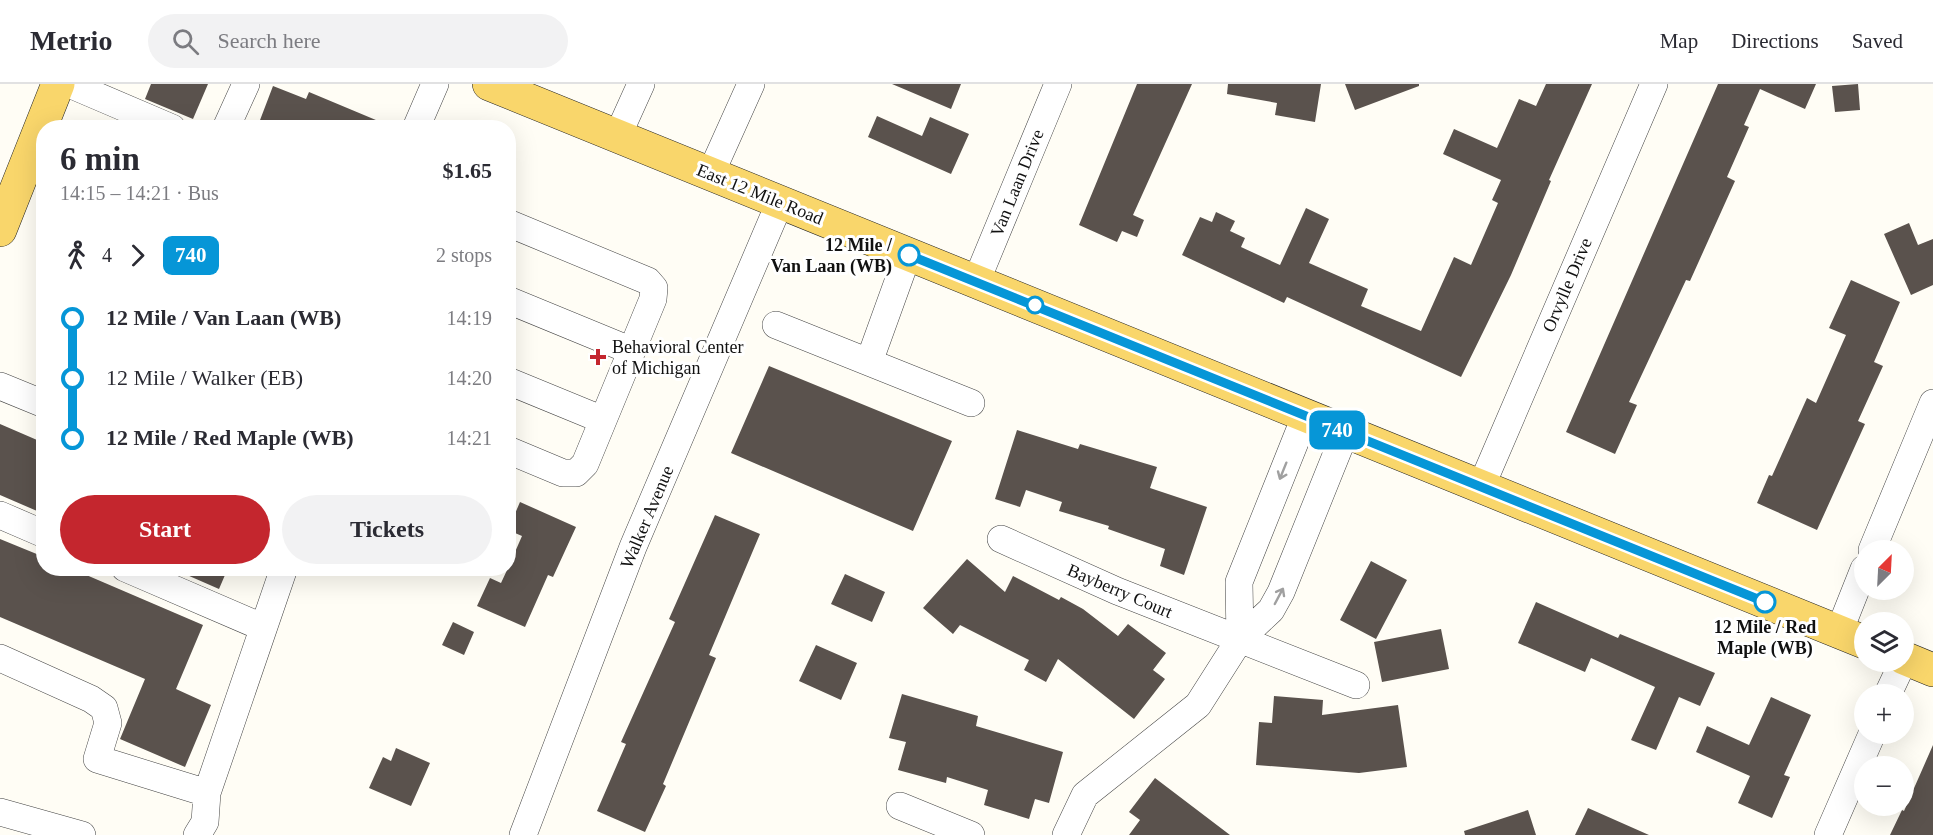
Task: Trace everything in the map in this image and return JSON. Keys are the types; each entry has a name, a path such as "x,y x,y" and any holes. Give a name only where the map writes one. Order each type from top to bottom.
{"main road":[{"path":"48,120 58,84"},
{"name":"East 12 Mile Road","path":"489,84 1852,637"},
{"path":"0,230 36,158"},
{"path":"1914,663 1933,670"}],"street":[{"path":"69,84 153,120"},
{"path":"230,120 246,84"},
{"path":"419,120 435,84"},
{"path":"618,135 641,84"},
{"path":"711,173 751,84"},
{"name":"Van Laan Drive","path":"976,282 1058,84"},
{"name":"Orvylle Drive","path":"1481,487 1654,84"},
{"name":"Walker Avenue","path":"522,835 633,547 780,202"},
{"path":"516,226 648,280 654,288 653,299 585,464 576,473 563,473 516,453"},
{"path":"870,362 908,254"},
{"path":"516,303 632,351"},
{"path":"776,325 971,404"},
{"path":"516,384 603,420"},
{"path":"0,386 36,401"},
{"path":"1876,540 1933,403"},
{"path":"1240,639 1239,582 1305,417"},
{"path":"1066,835 1085,795 1198,705 1240,639 1271,610 1281,592 1345,433"},
{"path":"0,515 36,531"},
{"name":"Bayberry Court","path":"1001,539 1117,591 1356,685"},
{"path":"144,576 262,627"},
{"path":"197,835 205,822 207,793 281,576"},
{"path":"1852,637 1859,600"},
{"path":"0,658 91,699 104,708 108,723 97,759 207,793"},
{"path":"1828,835 1868,744"},
{"path":"900,806 971,835"},
{"path":"0,812 82,835"}],"building":[{"path":"151,84 208,84 193,119 145,99"},
{"path":"892,84 961,84 951,109"},
{"path":"1137,84 1192,84 1133,215 1144,220 1137,237 1122,231 1117,242 1079,225"},
{"path":"1228,84 1321,84 1315,122 1275,115 1277,103 1227,94"},
{"path":"1345,84 1419,84 1419,86 1355,110"},
{"path":"1546,84 1592,84 1549,180 1551,181 1511,275 1461,377 1287,297 1284,303 1182,255 1200,217 1212,222 1216,212 1235,221 1230,231 1245,238 1241,247 1280,265 1306,208 1329,219 1309,263 1368,289 1361,306 1421,331 1454,257 1471,265 1498,203 1492,200 1501,180 1443,154 1454,129 1497,148 1519,99 1536,106"},
{"path":"1718,84 1816,84 1805,109 1760,89 1744,125 1749,127 1727,177 1735,181 1690,281 1686,280 1629,402 1637,405 1615,454 1566,432"},
{"path":"1858,84 1860,110 1835,112 1832,86"},
{"path":"273,86 306,99 309,92 376,120 260,120"},
{"path":"877,116 922,136 930,117 969,134 951,174 868,137"},
{"path":"1909,223 1918,245 1933,239 1933,285 1911,295 1884,234"},
{"path":"1851,280 1900,302 1874,362 1883,366 1858,421 1865,424 1817,530 1757,503 1769,475 1772,476 1807,398 1816,403 1846,335 1829,328"},
{"path":"769,366 952,441 913,531 731,453"},
{"path":"0,424 36,440 36,511 0,495"},
{"path":"1017,430 1078,449 1080,444 1157,467 1150,488 1207,507 1184,575 1160,566 1165,549 1108,529 1109,526 1059,511 1062,502 1026,490 1020,507 995,499"},
{"path":"520,502 576,527 553,577 548,575 525,627 477,606 490,578 501,583 504,576 516,576 516,549 522,536 516,533 516,511"},
{"path":"715,515 760,534 709,655 716,658 663,784 666,786 645,832 597,811 626,744 621,742 675,622 669,619"},
{"path":"0,539 36,554 36,576 89,576 203,625 176,689 211,705 185,767 120,739 145,679 0,617"},
{"path":"967,559 1005,592 1013,576 1059,600 1061,597 1083,609 1118,636 1128,624 1166,653 1153,670 1165,679 1134,719 1058,659 1046,682 1024,670 1029,660 960,625 953,634 923,608"},
{"path":"1371,561 1407,580 1376,639 1340,620"},
{"path":"845,574 885,592 872,622 831,604"},
{"path":"189,576 225,576 219,589"},
{"path":"1536,602 1618,638 1620,634 1715,673 1700,706 1679,697 1656,750 1631,740 1655,687 1591,658 1585,672 1518,643"},
{"path":"453,622 474,632 464,655 442,645"},
{"path":"1441,629 1449,669 1382,682 1374,642"},
{"path":"816,645 857,663 841,700 799,681"},
{"path":"902,694 978,716 976,726 1063,752 1049,803 1035,799 1029,819 984,805 988,790 947,777 946,783 898,770 906,742 889,738"},
{"path":"1274,696 1323,700 1322,715 1398,705 1407,767 1359,773 1256,765 1259,722 1272,723"},
{"path":"1771,697 1811,715 1784,775 1790,777 1772,818 1738,803 1750,776 1696,752 1707,726 1749,745"},
{"path":"1933,745 1933,835 1890,835 1899,816 1914,816 1914,788"},
{"path":"396,748 430,763 411,806 369,788 383,757 391,761"},
{"path":"1155,778 1230,835 1129,835 1140,820 1129,812"},
{"path":"1588,808 1649,835 1575,835"},
{"path":"1528,810 1536,835 1465,835 1464,831"}],"bus line":[{"name":"740","path":"909,255 1765,602"}],"place":[{"name":"12 Mile / Van Laan (WB)","path":"909,255"},
{"name":"Behavioral Center of Michigan","path":"598,357"},
{"name":"12 Mile / Red Maple (WB)","path":"1765,602"}]}
